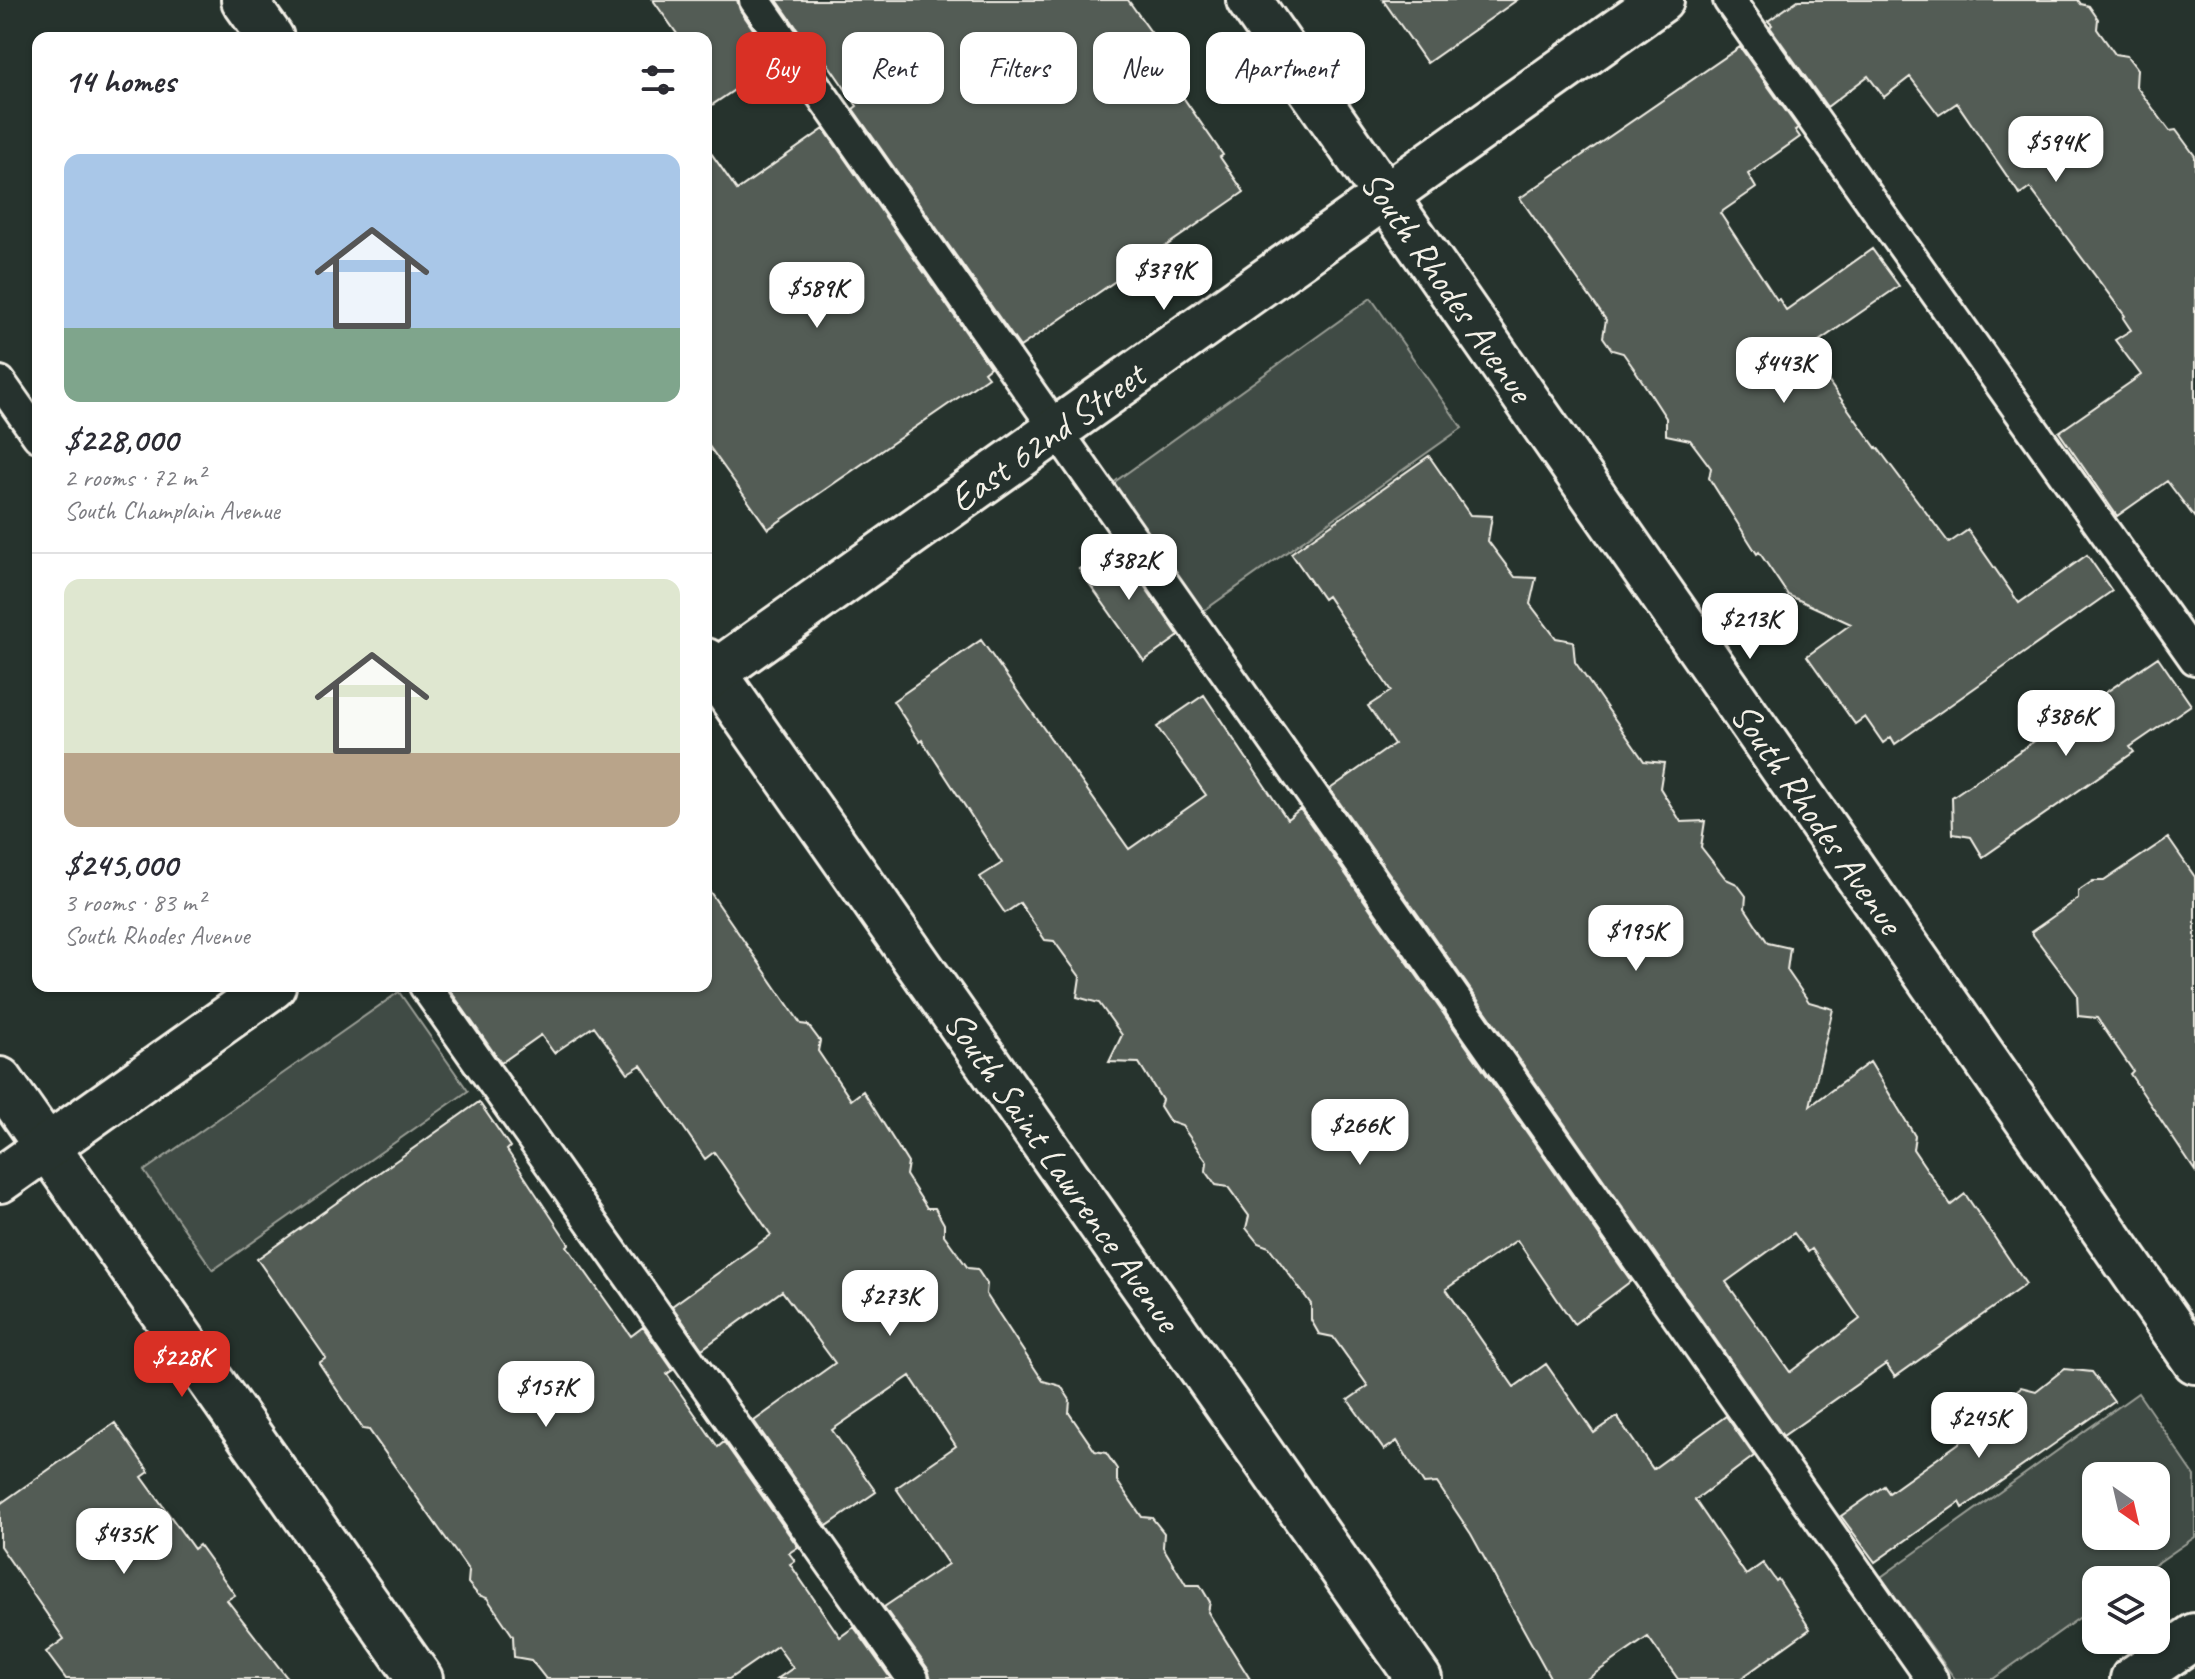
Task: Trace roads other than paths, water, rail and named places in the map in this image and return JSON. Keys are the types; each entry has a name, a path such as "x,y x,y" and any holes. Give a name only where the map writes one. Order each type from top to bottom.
{"street":[{"path":"244,0 267,32"},
{"name":"South Rhodes Avenue","path":"1249,0 2195,1361"},
{"name":"East 62nd Street","path":"712,669 1057,430 1661,0"},
{"name":"South Saint Lawrence Avenue","path":"712,675 1419,1679"},
{"path":"0,1180 265,992"},
{"path":"0,1080 420,1679"},
{"path":"2133,1679 2195,1636"}],"lane":[{"path":"755,0 1932,1679"},
{"path":"1729,0 2195,659"},
{"path":"0,382 32,427"},
{"path":"429,992 913,1679"}]}
